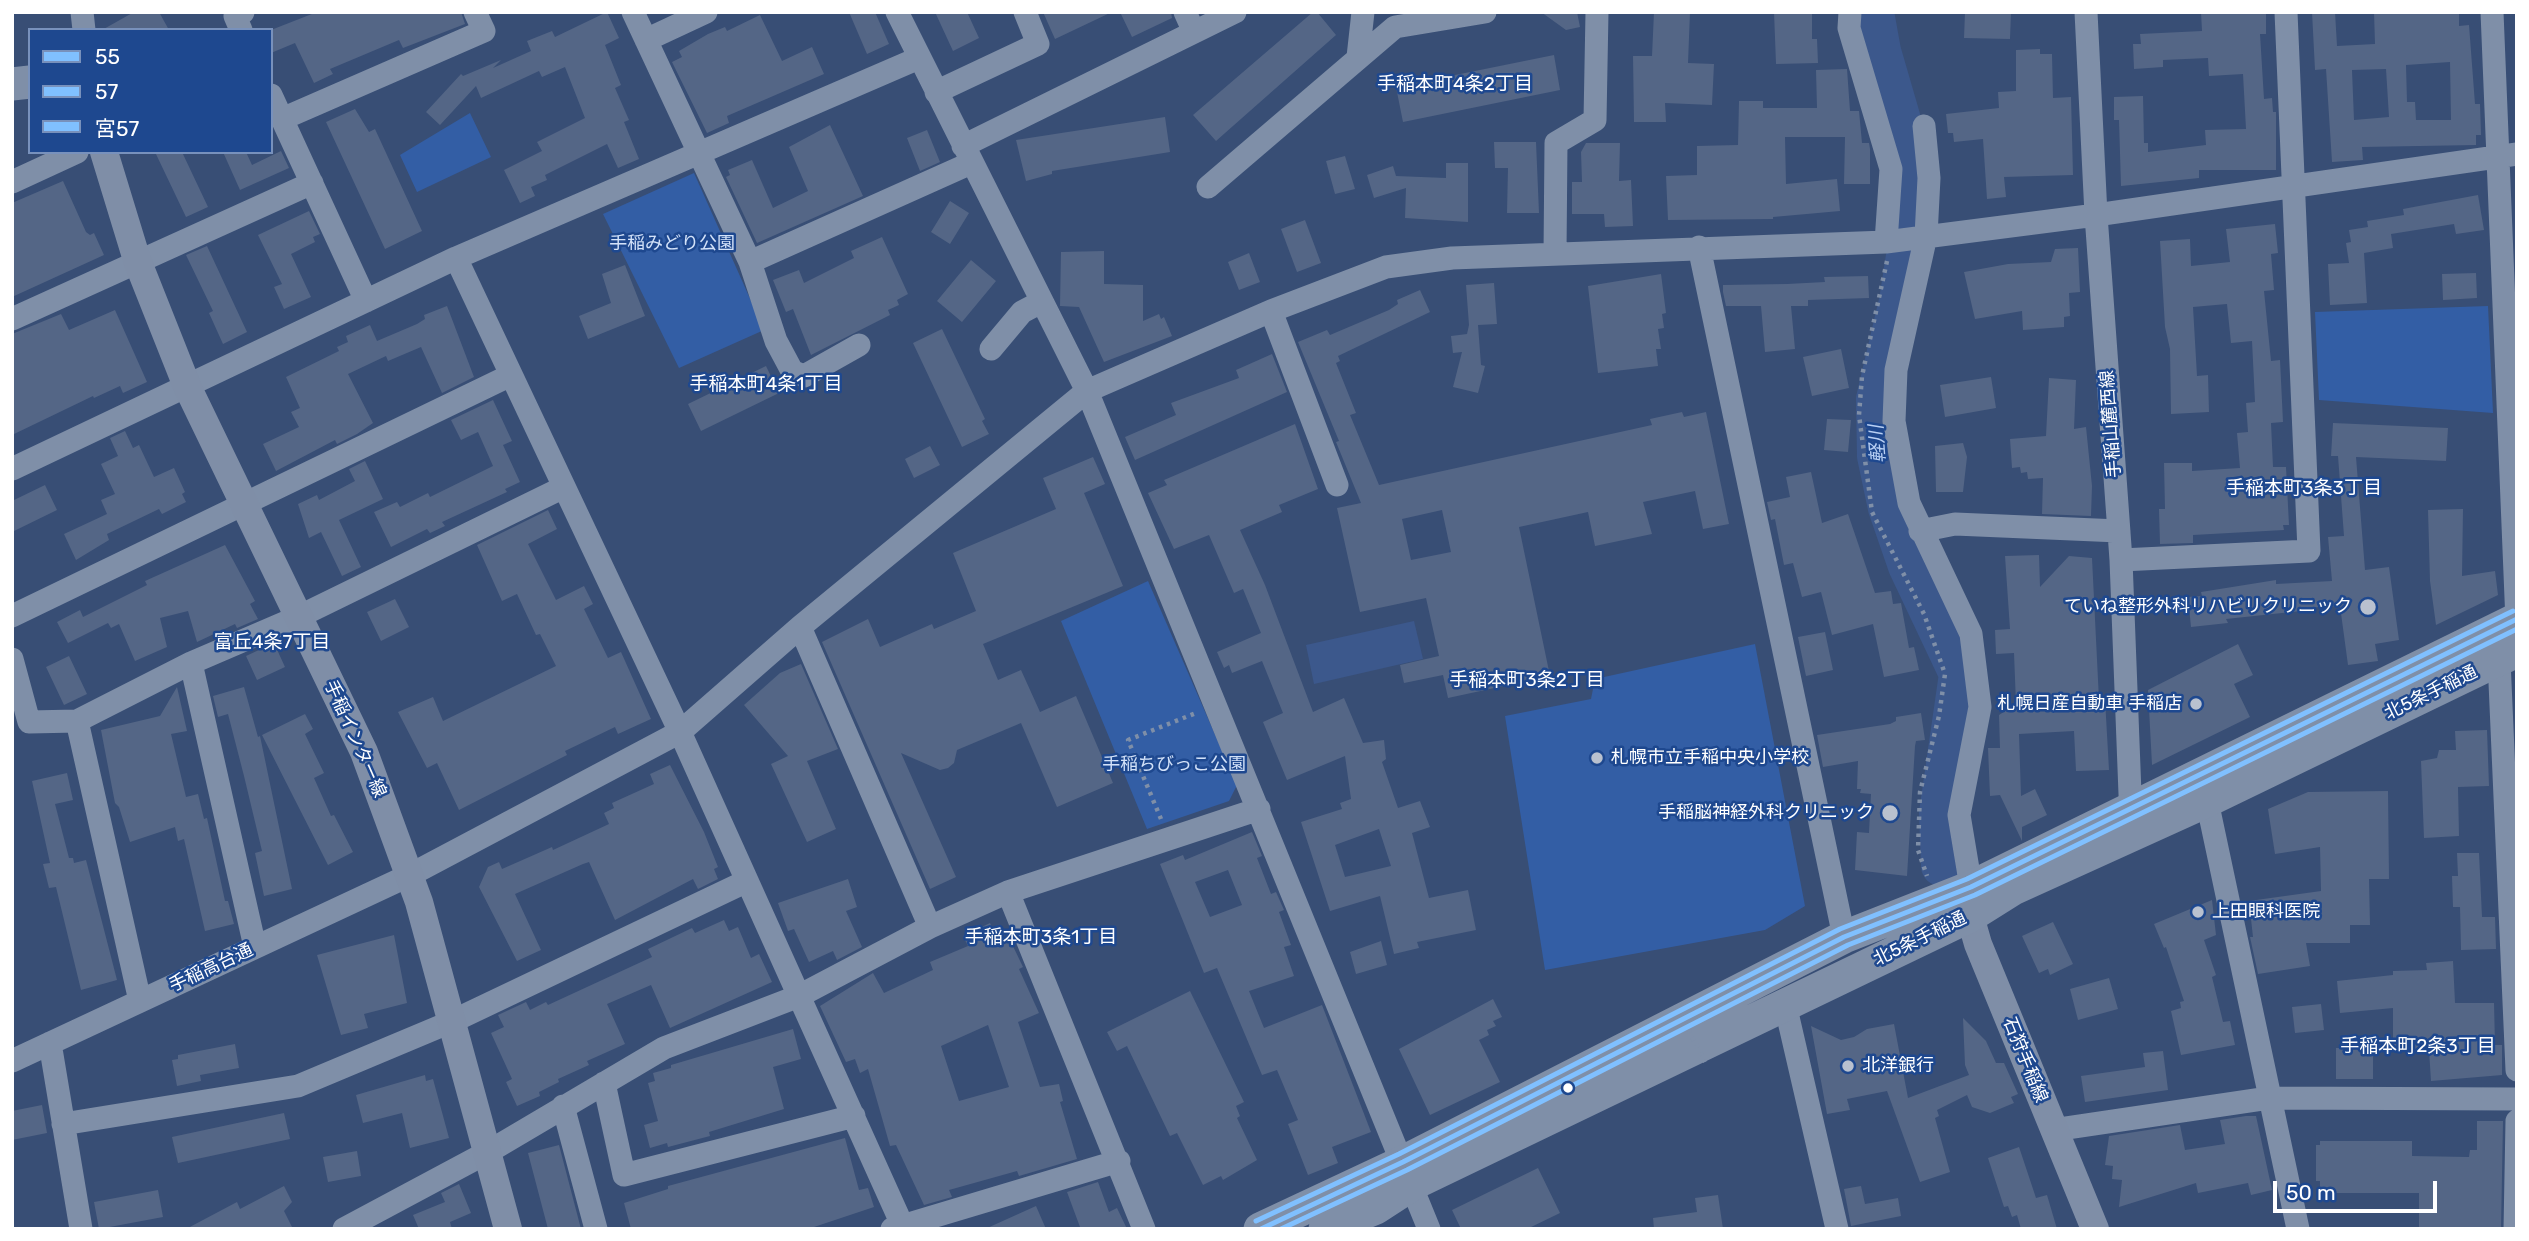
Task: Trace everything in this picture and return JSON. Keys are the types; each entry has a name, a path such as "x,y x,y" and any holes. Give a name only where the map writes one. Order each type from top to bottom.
{"highway":[{"name":"北5条手稲通","path":"2131,821 2207,801 2513,634"},
{"name":"北5条手稲通","path":"1260,1229 1408,1173 1785,1004 1970,901 2513,634"},
{"name":"北5条手稲通","path":"1325,1229 1376,1208 1408,1173 1844,937 1906,910 1970,901"}],"main road":[{"name":"手稲インター線","path":"105,154 136,260 187,386 364,752 410,875 453,1021 508,1229"},
{"name":"石狩手稲線","path":"1970,901 1978,944 2095,1229"}],"street":[{"path":"240,28 235,16 243,12"},
{"path":"282,119 484,31 475,12"},
{"path":"633,12 750,262 776,341 792,371 804,376 859,345"},
{"path":"646,40 706,12"},
{"path":"897,12 1087,391 1429,1229"},
{"path":"936,92 1038,44 1025,12"},
{"path":"750,262 967,154 1189,22 1235,12"},
{"path":"1357,57 1363,12"},
{"path":"1208,187 1395,27 1485,12"},
{"path":"1555,254 1556,144 1595,120 1597,12"},
{"path":"1850,12 1849,28 1891,169 1887,249"},
{"name":"手稲山麓西線","path":"2086,12 2096,215 2121,560 2131,821"},
{"path":"2121,560 2309,551 2287,12"},
{"path":"2491,12 2507,156 2513,458 2517,1070"},
{"path":"12,469 456,258 919,58"},
{"path":"273,99 366,301"},
{"path":"1924,126 1929,178 1926,236 1896,370 1894,421 1909,503 1971,634 1977,669 1980,707 1959,815 1970,901"},
{"path":"12,182 73,154"},
{"name":"手稲高台通","path":"12,1061 410,875 680,732 800,627 1087,391 1271,311 1386,267 1452,258 1699,247 1887,249 1926,236 2096,215 2507,156"},
{"path":"12,319 136,260 312,183"},
{"path":"1699,247 1844,937"},
{"path":"456,258 680,732 853,1116 900,1228 1119,1160"},
{"path":"991,349 1022,312 1041,302"},
{"path":"1271,311 1337,485"},
{"path":"12,616 511,375"},
{"path":"12,659 29,722 77,721 191,663 298,617 564,487"},
{"path":"1920,531 1955,524 2119,531"},
{"path":"800,627 930,927"},
{"path":"191,663 255,947"},
{"path":"77,721 140,1001"},
{"path":"2207,801 2298,1229"},
{"path":"344,1229 488,1152 664,1048 799,996 930,927 1008,892 1259,809"},
{"path":"64,1124 298,1086 453,1021 747,881"},
{"path":"1008,892 1119,1160 1144,1229"},
{"path":"1785,1004 1837,1229"},
{"path":"50,1044 81,1229"},
{"path":"604,1083 624,1175 853,1116"},
{"path":"2053,1130 2269,1098 2517,1099"},
{"path":"563,1106 596,1229"},
{"path":"2515,1229 2517,1121"}],"path":[{"path":"1887,249 1862,376 1859,415 1872,512 1924,614 1945,674 1939,716 1920,792 1918,850 1928,880"},
{"path":"1163,823 1128,740 1207,709"},
{"path":"1677,1007 1705,1062"}],"green space":[{"path":"470,113 491,157 417,192 400,155"},
{"name":"手稲みどり公園","path":"694,173 764,330 679,368 603,214"},
{"path":"2488,306 2493,413 2319,400 2315,312"},
{"name":"手稲ちびっこ公園","path":"1148,581 1237,785 1229,801 1147,829 1061,621"},
{"path":"1755,644 1805,906 1765,930 1545,970 1505,716 1591,699 1595,679"}],"shaded area":[{"path":"1414,621 1423,659 1314,684 1306,645"}],"building":[{"path":"134,12 159,12 168,28 106,28"},
{"path":"317,12 461,12 465,24 403,48 399,40 330,69 333,74 314,83 295,43 273,52 273,29"},
{"path":"607,12 619,38 605,45 621,85 615,88 629,120 624,122 639,159 618,168 607,144 545,175 547,180 531,187 535,196 520,203 504,170 542,151 537,142 585,118 565,67 542,77 539,71 481,98 476,86 440,125 426,112 461,74 463,76 501,60 493,68 531,51 527,41 552,31 555,37"},
{"path":"849,12 875,12 889,44 867,54"},
{"path":"935,12 967,12 979,38 953,51"},
{"path":"1043,12 1112,12 1055,39"},
{"path":"1120,12 1171,12 1172,18 1132,37"},
{"path":"1313,12 1317,12 1336,35 1216,141 1193,115"},
{"path":"1541,12 1577,12 1580,27 1566,30"},
{"path":"1654,12 1690,12 1688,63 1714,64 1712,105 1665,103 1666,122 1634,122 1633,56 1652,56"},
{"path":"1774,12 1812,12 1812,39 1817,39 1818,63 1776,64"},
{"path":"1965,12 2011,12 2010,39 1964,38"},
{"path":"2201,12 2266,12 2266,34 2260,34 2264,99 2272,98 2273,112 2276,112 2276,170 2199,170 2199,178 2121,186 2119,120 2114,120 2114,97 2143,96 2144,143 2148,143 2148,152 2206,145 2205,130 2246,129 2243,74 2209,76 2208,58 2163,60 2163,67 2134,69 2133,44 2141,44 2140,34 2202,31"},
{"path":"2312,12 2335,12 2337,46 2375,44 2374,12 2459,12 2459,26 2469,25 2475,104 2480,104 2481,135 2476,135 2476,145 2362,147 2363,160 2332,162 2326,69 2315,70","holes":["2450,62 2451,120 2416,120 2415,102 2407,102 2406,65","2386,69 2389,117 2354,120 2352,70"]},
{"path":"760,15 782,61 812,47 824,74 727,116 729,123 707,133 672,62 682,57 679,51 708,34 725,27 727,31"},
{"path":"2040,49 2040,54 2052,54 2053,98 2071,97 2073,175 2004,177 2006,197 1987,199 1983,139 1954,142 1953,133 1948,133 1946,114 1999,108 1998,92 2016,91 2016,50"},
{"path":"1554,55 1560,90 1403,122 1396,87"},
{"path":"1847,69 1850,111 1859,111 1862,143 1869,143 1870,184 1844,184 1845,137 1785,137 1786,184 1837,179 1840,211 1773,219 1668,220 1666,176 1697,175 1697,146 1738,145 1739,101 1763,101 1763,108 1817,108 1816,70"},
{"path":"355,109 369,132 375,129 422,231 385,249 326,122"},
{"path":"1165,117 1170,152 1052,171 1052,174 1026,181 1016,140"},
{"path":"830,125 863,196 757,243 726,177 730,175 728,170 752,160 773,208 808,191 789,147"},
{"path":"927,130 940,162 920,171 907,138"},
{"path":"1494,142 1536,142 1539,213 1507,213 1508,168 1495,168"},
{"path":"1586,143 1620,143 1619,181 1631,180 1633,226 1605,227 1604,214 1572,214 1572,182 1582,182 1581,152"},
{"path":"281,151 289,168 240,190 224,154 247,154 252,165"},
{"path":"156,154 183,154 208,207 186,217"},
{"path":"1345,156 1355,189 1335,194 1326,161"},
{"path":"1446,163 1468,163 1468,222 1405,218 1406,188 1374,198 1367,175 1393,166 1396,176 1446,178"},
{"path":"63,181 86,232 90,235 94,233 104,255 12,297 12,203"},
{"path":"2478,195 2484,230 2456,234 2454,224 2391,234 2393,248 2364,253 2367,303 2330,305 2328,264 2349,263 2346,243 2351,242 2349,230 2368,227 2367,221 2404,215 2403,209"},
{"path":"950,201 969,213 950,244 931,232"},
{"path":"309,211 320,234 313,237 315,242 291,254 311,297 284,309 274,287 282,284 258,235"},
{"path":"1305,220 1321,263 1297,272 1281,229"},
{"path":"2275,224 2278,253 2271,254 2274,290 2264,291 2271,361 2280,360 2283,422 2271,423 2273,467 2286,467 2289,525 2283,525 2284,530 2193,535 2193,543 2160,544 2159,509 2165,509 2164,463 2192,463 2192,471 2240,468 2237,433 2248,432 2246,403 2255,402 2252,341 2231,343 2227,304 2193,307 2197,376 2208,375 2209,412 2171,414 2170,349 2165,327 2160,241 2190,239 2191,266 2230,262 2226,229"},
{"path":"882,237 908,294 897,300 899,305 888,310 890,315 811,355 793,309 786,312 773,280 799,270 804,283 854,258 851,251"},
{"path":"207,246 247,332 223,344 209,313 213,311 186,255"},
{"path":"2078,248 2080,292 2069,293 2070,316 2064,317 2064,327 2023,330 2022,311 1975,319 1964,272 2008,264 2051,262 2055,249"},
{"path":"1104,251 1104,284 1143,285 1143,321 1159,314 1161,319 1164,317 1172,336 1104,362 1079,307 1060,306 1061,252"},
{"path":"1249,253 1260,282 1239,290 1228,262"},
{"path":"971,260 996,281 962,322 937,301"},
{"path":"625,265 645,316 588,339 579,316 611,303 602,274"},
{"path":"2476,273 2477,298 2443,300 2442,274"},
{"path":"1661,274 1666,313 1662,314 1664,328 1658,329 1661,349 1656,349 1658,366 1598,373 1588,286"},
{"path":"1868,276 1869,298 1808,300 1808,306 1791,306 1795,349 1765,352 1761,306 1726,306 1723,292 1723,285 1825,282 1824,277"},
{"path":"1494,283 1497,324 1478,325 1481,365 1485,366 1478,393 1453,387 1462,352 1453,353 1451,336 1467,334 1469,325 1466,285"},
{"path":"1420,290 1430,312 1338,356 1340,361 1336,363 1356,413 1350,415 1379,485 1652,425 1650,419 1682,412 1684,417 1706,412 1729,524 1703,529 1695,491 1643,502 1652,534 1595,546 1588,512 1519,527 1550,676 1448,698 1443,675 1404,683 1400,665 1439,656 1426,598 1360,612 1337,508 1361,503 1336,442 1339,441 1298,342 1327,330 1330,335 1389,310 1398,304 1397,300","holes":["1442,510 1451,552 1411,560 1402,519"]},
{"path":"447,306 474,377 442,393 421,347 388,361 386,356 348,374 373,423 337,444 335,440 276,471 263,444 299,427 291,412 300,408 286,377 339,351 337,347 348,342 346,336 370,325 377,341 417,324 425,319 424,315"},
{"path":"115,310 147,382 123,393 120,386 94,398 93,396 12,435 12,334 61,314 69,330"},
{"path":"942,329 985,419 982,421 989,434 962,447 913,343"},
{"path":"1841,349 1849,388 1812,396 1803,357"},
{"path":"1272,354 1287,392 1135,460 1125,437 1176,415 1171,403 1239,378 1236,370"},
{"path":"766,366 779,393 701,431 688,404"},
{"path":"1991,377 1996,408 1945,417 1940,385"},
{"path":"2049,378 2076,380 2074,429 2086,427 2092,486 2091,516 2042,514 2043,478 2028,479 2027,472 2021,473 2020,467 2012,468 2010,439 2046,436"},
{"path":"493,400 512,441 503,445 520,482 505,489 507,492 442,522 445,526 430,533 427,529 391,547 374,512 397,502 400,507 428,493 430,497 493,466 478,432 461,440 451,420"},
{"path":"1827,419 1851,420 1848,452 1824,450"},
{"path":"2333,423 2448,428 2446,461 2356,457 2365,570 2389,567 2399,640 2375,644 2378,661 2348,665 2340,606 2301,608 2301,611 2226,619 2228,623 2191,627 2188,597 2202,596 2201,592 2276,580 2276,584 2332,581 2328,537 2344,536 2338,456 2331,456"},
{"path":"1295,424 1318,489 1279,505 1282,512 1240,530 1265,585 1313,712 1344,698 1363,743 1384,740 1386,759 1382,762 1398,808 1420,801 1430,827 1412,833 1429,898 1468,890 1476,930 1417,942 1419,948 1394,954 1380,896 1330,911 1301,822 1342,809 1340,803 1351,799 1345,756 1287,780 1263,722 1283,713 1262,661 1232,673 1229,665 1224,668 1217,652 1261,633 1243,589 1234,593 1209,535 1174,549 1148,493 1167,485 1164,480","holes":["1379,829 1391,866 1345,877 1335,845"]},
{"path":"125,431 133,448 139,445 154,477 174,468 185,492 182,494 186,502 162,514 159,509 107,534 109,540 76,560 64,534 107,514 101,500 115,494 101,464 118,456 110,438"},
{"path":"1963,443 1967,457 1963,492 1936,492 1935,446"},
{"path":"930,446 940,465 914,478 905,459"},
{"path":"1093,457 1105,484 1084,493 1123,586 983,644 998,680 1021,670 1040,712 1076,696 1113,783 1057,807 1021,723 957,750 954,763 940,770 901,753 956,877 930,889 822,642 868,619 880,647 932,624 934,629 976,611 953,553 1056,509 1043,478"},
{"path":"365,461 383,499 339,520 361,567 342,576 321,532 309,538 298,504 317,495 319,500 355,481 349,469"},
{"path":"1811,472 1822,523 1848,514 1875,593 1891,591 1893,604 1901,603 1909,648 1914,647 1919,670 1884,677 1873,624 1832,635 1821,592 1802,597 1793,563 1784,565 1775,519 1771,520 1767,502 1790,497 1786,477"},
{"path":"45,485 57,510 12,532 12,501"},
{"path":"2463,509 2462,576 2495,571 2498,595 2436,625 2430,581 2428,510"},
{"path":"548,510 557,529 528,544 556,600 584,586 593,604 584,609 608,658 621,652 651,719 618,734 615,727 565,751 567,755 459,810 437,763 427,768 398,712 433,697 443,721 556,666 540,634 536,635 517,594 502,601 477,545"},
{"path":"225,545 255,601 250,604 258,619 237,628 235,624 197,642 188,611 160,618 167,647 135,661 119,624 111,628 108,623 68,643 57,622 80,610 83,617 147,585 145,581"},
{"path":"2039,555 2040,587 2069,556 2092,558 2099,700 2105,699 2109,770 2076,771 2074,731 2019,734 2021,796 2035,789 2047,815 2022,827 2022,841 2000,795 1990,796 1988,748 2000,748 1999,715 2016,704 2014,653 1996,654 1995,630 2010,629 2005,556"},
{"path":"395,599 409,627 381,641 367,612"},
{"path":"1825,632 1833,670 1806,676 1798,637"},
{"path":"274,643 285,667 257,680 246,656"},
{"name":"札幌日産自動車 手稲店","path":"2238,644 2253,675 2234,684 2250,717 2152,765 2148,690"},
{"path":"69,656 87,694 64,705 46,667"},
{"path":"801,664 838,749 807,761 836,829 807,842 771,764 788,756 744,705 780,673"},
{"path":"177,687 187,731 171,734 186,797 198,794 204,819 207,818 225,901 228,901 234,924 205,931 184,839 178,841 175,827 130,842 119,807 115,803 101,730 160,716"},
{"path":"244,687 258,737 260,736 292,889 264,896 255,853 262,851 244,776 228,714 218,717 213,696"},
{"path":"1921,713 1925,740 1916,741 1915,746 1907,876 1855,870 1857,832 1869,833 1871,794 1860,793 1861,789 1857,789 1858,761 1823,767 1817,735 1890,724 1896,721 1896,717"},
{"path":"305,714 313,729 305,734 324,773 314,778 331,816 334,815 353,852 328,865 262,735"},
{"path":"2487,730 2489,786 2458,787 2459,836 2424,838 2421,761 2437,758 2439,750 2456,750 2455,731"},
{"path":"670,765 704,832 718,867 714,869 718,879 698,889 693,879 615,920 589,862 583,864 515,894 541,950 517,961 479,887 488,867 499,862 502,869 552,847 553,850 609,824 604,813 614,808 612,803 654,784 650,774"},
{"path":"67,773 73,800 55,804 69,858 73,858 74,863 86,860 117,980 81,990 56,887 49,888 43,864 50,863 32,781"},
{"path":"2388,791 2389,879 2369,879 2370,925 2350,925 2350,943 2306,943 2310,966 2258,974 2250,937 2253,937 2249,901 2321,891 2320,847 2275,854 2268,809 2308,792"},
{"path":"1252,832 1262,856 1257,858 1271,894 1276,892 1284,910 1279,912 1291,945 1284,947 1294,976 1249,991 1264,1028 1322,1005 1371,1132 1332,1147 1338,1163 1308,1175 1288,1124 1298,1120 1277,1070 1262,1075 1217,968 1204,973 1160,864 1183,855 1185,860","holes":["1228,870 1242,905 1210,917 1195,882"]},
{"path":"2457,853 2479,853 2482,917 2495,917 2496,949 2461,950 2460,907 2453,907 2452,876 2458,876"},
{"path":"848,879 857,907 846,911 862,947 837,960 833,951 809,962 794,929 788,931 778,903"},
{"path":"2212,900 2216,935 2204,940 2216,975 2212,977 2223,1022 2230,1021 2235,1045 2181,1055 2171,1011 2181,1008 2180,1002 2184,1001 2166,947 2164,948 2154,924"},
{"path":"724,920 729,931 738,927 751,958 759,954 772,982 670,1028 651,985 607,1004 625,1044 587,1061 589,1065 558,1079 559,1082 539,1092 540,1096 517,1106 506,1082 512,1079 491,1033 504,1027 498,1015 526,1002 530,1010 546,1002 548,1005 652,957 648,949 692,928 695,933"},
{"path":"2053,922 2073,964 2050,975 2048,969 2039,973 2022,936"},
{"path":"990,923 1000,945 1010,940 1023,967 1019,969 1039,1013 1018,1022 1040,1087 1059,1084 1063,1101 1060,1102 1077,1159 1019,1176 1017,1171 949,1190 952,1197 924,1205 896,1145 890,1146 868,1069 860,1073 855,1059 846,1062 820,1006 873,973 884,993 933,970 930,962 968,946 963,936","holes":["988,1025 1009,1087 959,1101 941,1046"]},
{"path":"394,935 407,1003 364,1014 368,1028 341,1035 317,955"},
{"path":"1381,941 1387,965 1356,974 1350,952"},
{"path":"2453,961 2455,1003 2494,1003 2495,1045 2502,1045 2502,1075 2431,1081 2429,1050 2393,1050 2393,1008 2340,1013 2337,981 2393,975 2393,971 2427,970 2426,963"},
{"path":"2109,978 2118,1009 2078,1020 2070,989"},
{"path":"1190,991 1244,1102 1236,1106 1240,1116 1237,1118 1257,1160 1223,1180 1221,1176 1203,1185 1177,1133 1170,1136 1127,1046 1117,1051 1107,1032"},
{"path":"1493,999 1502,1017 1493,1021 1496,1026 1487,1030 1489,1035 1479,1040 1500,1082 1430,1115 1399,1049"},
{"path":"2321,1004 2324,1030 2295,1033 2292,1007"},
{"path":"1963,1018 1986,1041 1996,1063 2004,1063 2018,1094 2011,1097 2014,1103 1990,1113 1972,1107 1967,1095 1937,1110 1939,1116 1935,1118 1950,1172 1920,1182 1887,1091 1847,1099 1850,1110 1827,1114 1811,1026 1841,1040 1854,1037 1867,1029 1894,1024 1908,1098 1969,1075 1965,1065"},
{"path":"793,1029 801,1059 773,1067 784,1109 709,1132 710,1136 668,1147 667,1143 650,1148 644,1125 658,1121 648,1083 655,1081 653,1073 671,1068 671,1065"},
{"path":"235,1044 239,1068 200,1075 201,1081 177,1086 172,1060 178,1059 178,1055"},
{"path":"2336,1048 2373,1048 2373,1079 2336,1079"},
{"path":"2163,1051 2168,1090 2085,1102 2081,1076 2145,1067 2143,1053"},
{"path":"425,1075 426,1081 433,1079 449,1138 410,1148 402,1113 363,1123 356,1095"},
{"path":"42,1105 47,1133 12,1140 12,1111"},
{"path":"284,1113 290,1139 178,1163 172,1137"},
{"path":"2256,1116 2272,1190 2251,1195 2248,1183 2198,1193 2196,1183 2119,1207 2122,1180 2112,1179 2113,1166 2105,1165 2109,1136 2180,1125 2185,1150 2225,1144 2220,1120"},
{"path":"2477,1121 2503,1121 2501,1229 2419,1229 2419,1193 2320,1193 2320,1181 2316,1181 2316,1145 2320,1145 2320,1141 2412,1141 2412,1156 2469,1157 2470,1150 2477,1150"},
{"path":"845,1138 859,1190 868,1188 874,1207 808,1229 631,1229 624,1203 668,1189 668,1186"},
{"path":"559,1145 581,1229 548,1229 528,1153"},
{"path":"2019,1147 2036,1198 2047,1195 2057,1229 2021,1229 2017,1215 2012,1217 2008,1206 2004,1207 1988,1158"},
{"path":"357,1151 361,1176 328,1182 323,1157"},
{"path":"1538,1168 1560,1213 1527,1229 1461,1229 1452,1210"},
{"path":"1098,1182 1109,1212 1117,1208 1127,1229 1076,1229 1080,1227 1067,1192"},
{"path":"459,1184 471,1213 450,1222 452,1229 419,1229 413,1215 445,1202 441,1193"},
{"path":"284,1186 292,1202 284,1211 293,1229 186,1229 237,1202 240,1209"},
{"path":"1861,1186 1865,1204 1898,1198 1901,1216 1851,1226 1844,1189"},
{"path":"158,1190 163,1217 99,1229 94,1202"},
{"path":"1718,1195 1723,1229 1654,1229 1653,1218 1697,1212 1695,1198"},
{"path":"1036,1206 1046,1229 985,1229"}],"waterway":[{"name":"軽川","path":"1874,12 1881,51 1908,144 1911,183 1910,230 1899,301 1876,399 1877,456 1888,508 1908,566 1959,674 1939,813 1941,866"}],"transit line":[{"name":"宮57","path":"1256,1221 1399,1154 1840,929 1967,879 2513,611"},
{"name":"55","path":"1261,1229 1403,1162 1844,937 1971,887 2517,619"},
{"name":"57","path":"1281,1229 1407,1170 1848,945 1975,895 2517,629"}],"place":[{"name":"ていね整形外科リハビリクリニック","path":"2368,607"},
{"name":"札幌日産自動車 手稲店","path":"2196,704"},
{"name":"札幌市立手稲中央小学校","path":"1597,758"},
{"name":"手稲脳神経外科クリニック","path":"1890,813"},
{"name":"上田眼科医院","path":"2198,912"},
{"name":"北洋銀行","path":"1848,1066"}],"district":[{"name":"手稲本町4条2丁目","path":"1455,85"},
{"name":"手稲本町4条1丁目","path":"766,385"},
{"name":"手稲本町3条3丁目","path":"2304,489"},
{"name":"富丘4条7丁目","path":"272,643"},
{"name":"手稲本町3条2丁目","path":"1527,681"},
{"name":"手稲本町3条1丁目","path":"1041,938"},
{"name":"手稲本町2条3丁目","path":"2418,1047"}]}
